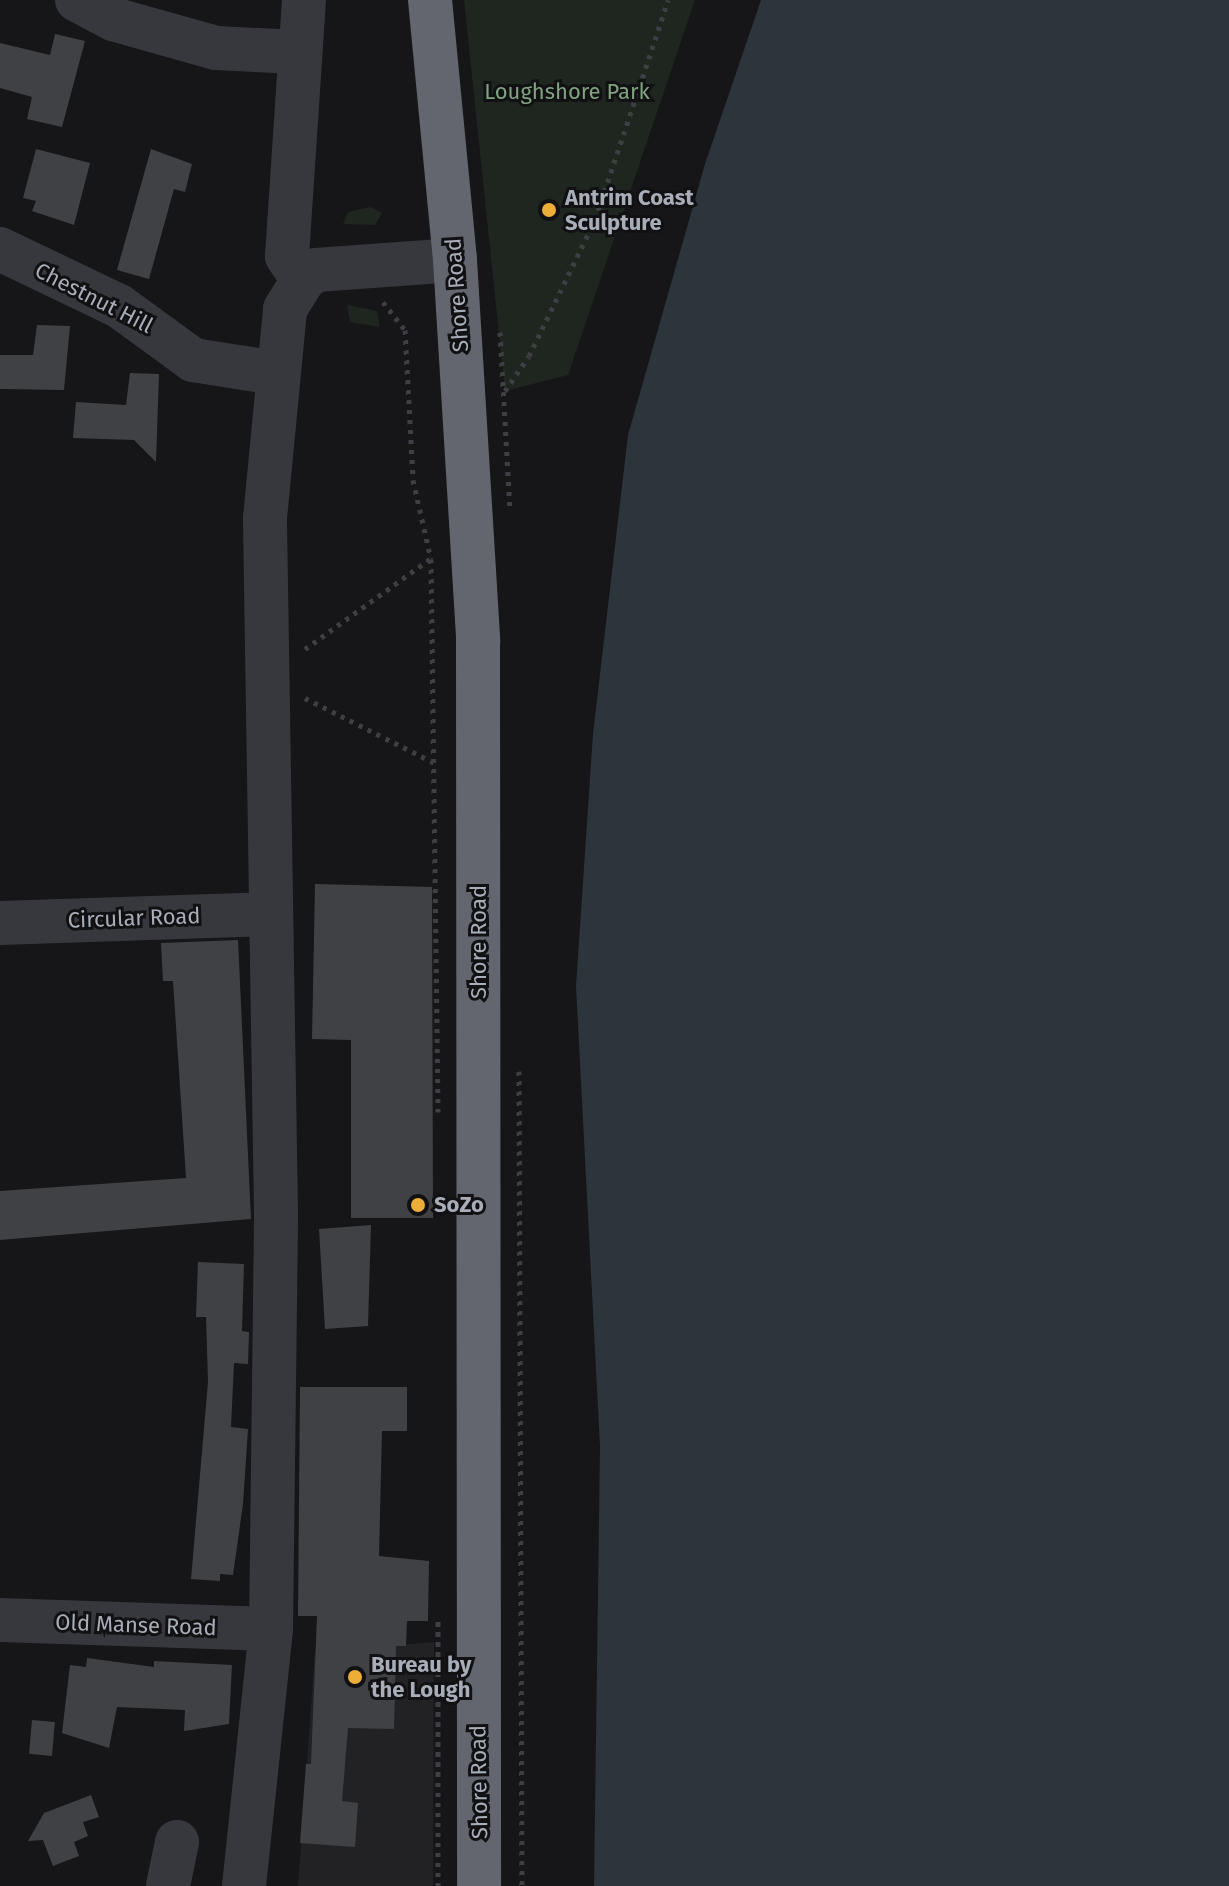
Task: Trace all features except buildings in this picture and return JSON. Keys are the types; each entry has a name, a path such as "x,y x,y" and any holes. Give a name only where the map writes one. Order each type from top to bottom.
{"highway":[{"name":"Shore Road","path":"430,0 455,260 478,641 479,1886"}],"street":[{"path":"77,0 113,19 216,48 298,52"},
{"path":"303,280 287,256 298,52 304,0"},
{"name":"Chestnut Hill","path":"0,249 119,306 193,360 276,373"},
{"path":"244,1886 271,1629 276,1214 265,518 276,373 285,309 303,280 316,270 455,260"},
{"name":"Circular Road","path":"0,923 88,936 269,914"},
{"name":"Old Manse Road","path":"0,1620 271,1629"},
{"path":"168,1886 177,1842"}],"path":[{"path":"505,391 529,356 595,220 668,0"},
{"path":"371,294 394,308 405,330 413,480 431,559 437,764 432,887 439,1124"},
{"path":"295,657 431,559"},
{"path":"296,693 437,764"},
{"path":"438,1600 438,1886"}],"shaded area":[{"path":"761,0 1229,0 1229,1886 594,1886 600,1446 576,986 593,734 628,435 705,164"},
{"path":"434,1642 433,1886 298,1886 315,1652"}],"green space":[{"name":"Loughshore Park","path":"464,0 695,0 568,375 505,391"},
{"path":"371,207 382,213 375,225 343,224 348,212"},
{"path":"347,305 377,311 380,327 350,322"}],"place":[{"name":"Antrim Coast Sculpture","path":"549,210"},
{"name":"SoZo","path":"418,1205"},
{"name":"Bureau by the Lough","path":"355,1677"}]}
